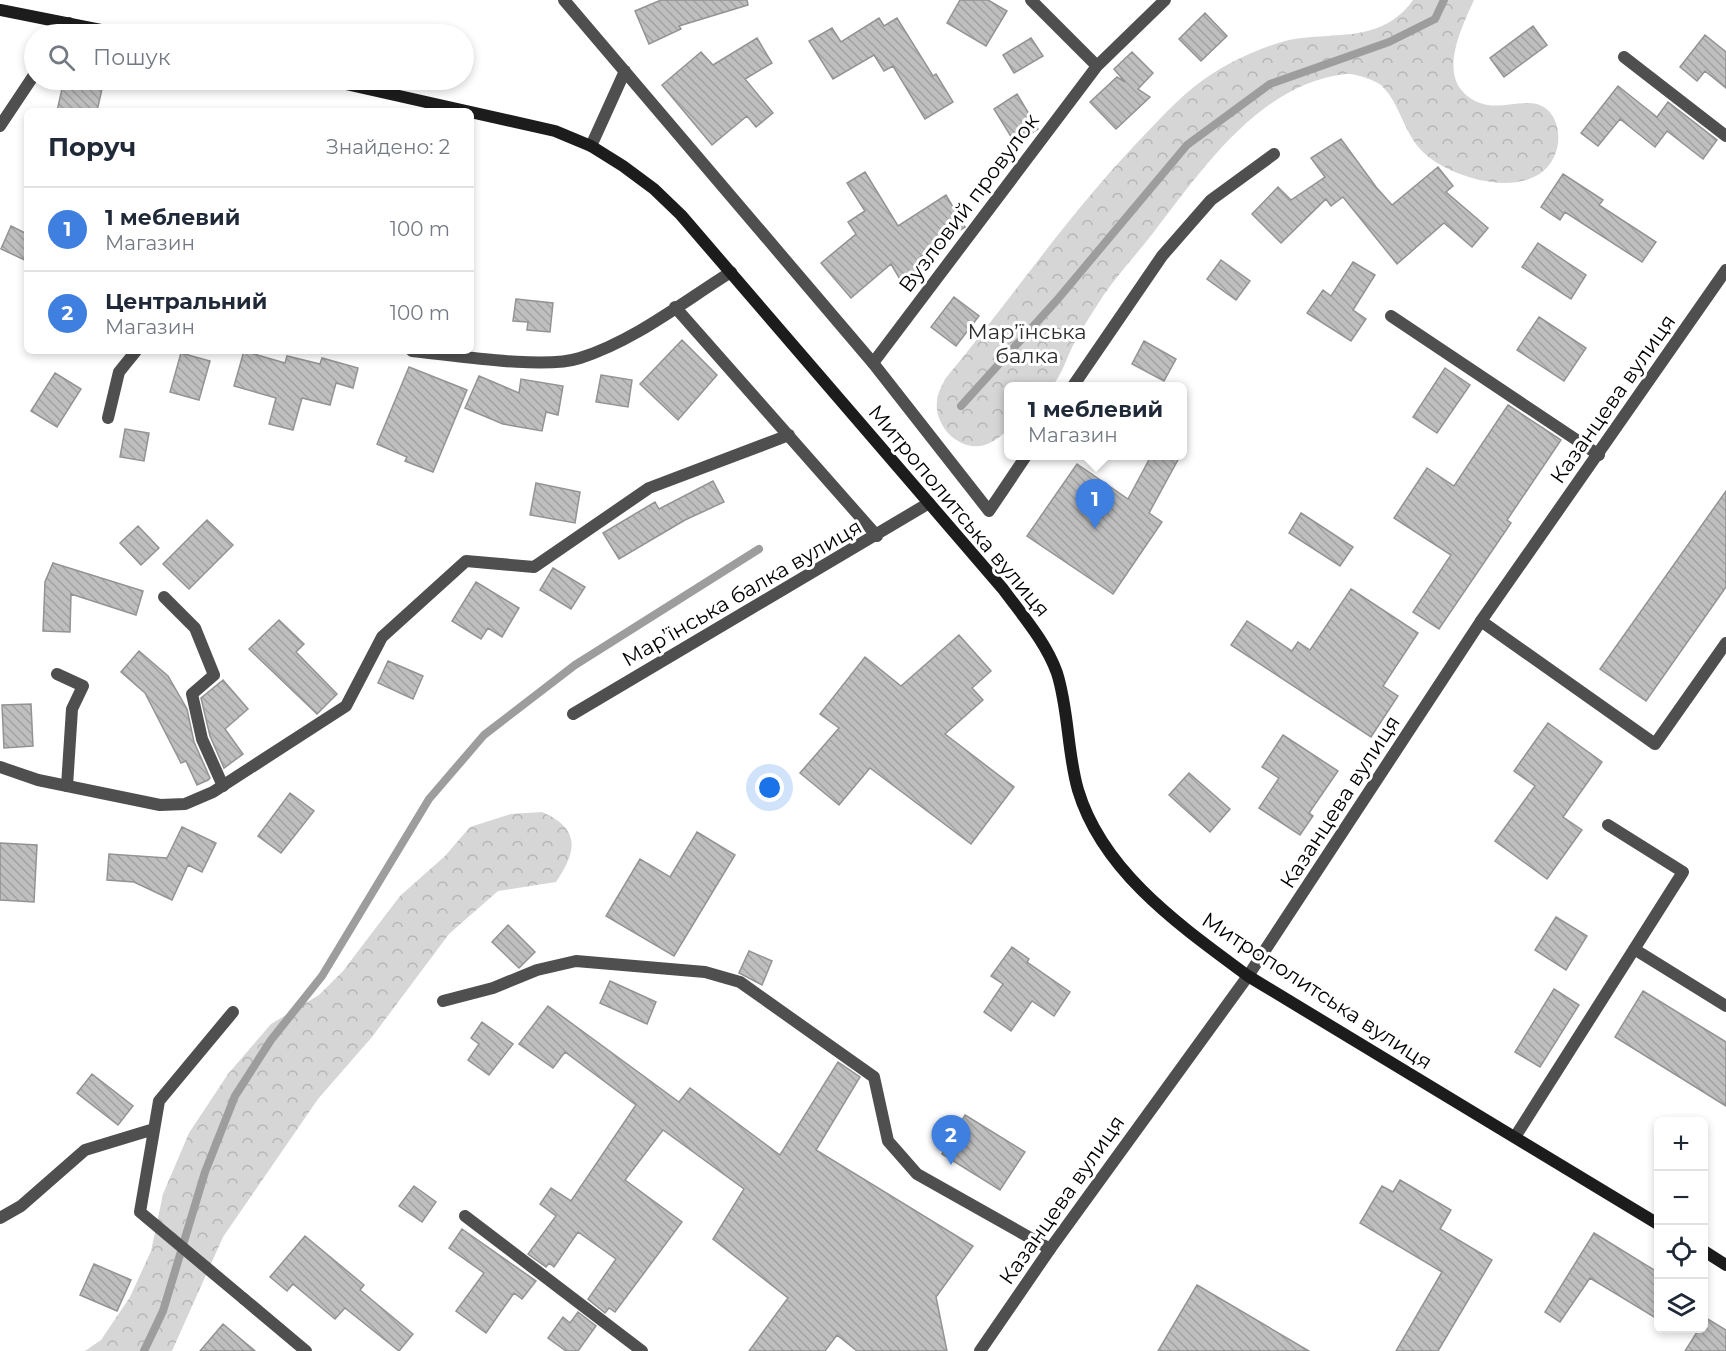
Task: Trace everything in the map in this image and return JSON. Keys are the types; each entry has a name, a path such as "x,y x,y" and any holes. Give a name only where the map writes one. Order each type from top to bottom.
{"main road":[{"path":"0,10 74,24"},
{"name":"Митрополитська вулиця","path":"375,90 458,108"},
{"name":"Митрополитська вулиця","path":"474,111 555,131 591,146 623,166 654,189 731,272 929,503 1036,633 1056,673 1079,792 1099,836 1125,871 1155,904 1187,932 1248,976 1654,1221"},
{"path":"1708,1254 1726,1265"}],"street":[{"path":"564,0 873,363 989,510 1023,460"},
{"path":"1031,0 1097,66"},
{"name":"Вузловий провулок","path":"873,363 1097,66 1165,0"},
{"path":"1624,57 1726,136"},
{"path":"591,146 625,71"},
{"path":"0,126 24,90"},
{"path":"1076,382 1162,256 1211,200 1274,154"},
{"name":"Казанцева вулиця","path":"980,1351 1050,1249 1248,976 1482,621 1726,270"},
{"path":"447,354 540,362 579,359 616,343 731,272"},
{"path":"675,307 877,536"},
{"path":"1391,316 1599,455"},
{"path":"108,418 118,372 133,354"},
{"path":"0,767 38,780 160,805 185,804 223,786 346,706 382,637 466,561 534,567 649,488 789,435"},
{"name":"Мар’їнська балка вулиця","path":"573,714 877,536 929,503"},
{"path":"164,597 195,627 214,675 192,693 202,739 223,786"},
{"path":"1482,621 1655,744 1726,643"},
{"path":"57,674 83,686 72,709 67,786"},
{"path":"1515,1137 1683,872 1608,825"},
{"path":"1634,949 1726,1006"},
{"path":"443,1002 493,988 537,969 576,961 705,972 740,982 874,1077 888,1141 917,1174 1050,1249"},
{"path":"233,1012 159,1101 140,1212 306,1351"},
{"path":"0,1218 21,1206 85,1150 154,1129"},
{"path":"465,1216 642,1351"}],"green space":[{"name":"Мар’їнська балка","path":"1413,0 1474,0 1457,41 1454,71 1457,84 1466,95 1487,105 1530,103 1544,107 1553,117 1558,131 1556,152 1546,168 1531,178 1513,183 1471,178 1434,161 1421,150 1393,100 1378,83 1350,74 1315,81 1286,94 1260,112 1213,157 1103,296 1079,334 1055,382 1004,382 1004,433 984,445 971,446 948,433 937,410 938,396 945,379 1084,202 1176,103 1212,74 1253,52 1285,41 1354,34 1370,30 1400,15"},
{"path":"542,812 564,826 571,842 568,860 556,882 498,891 449,934 372,1037 318,1099 223,1237 172,1351 85,1351 101,1340 130,1297 151,1251 163,1194 189,1133 228,1074 271,1024 319,995 343,971 400,896 445,856 470,827 511,814"}],"building":[{"path":"661,0 747,0 748,5 679,26 681,29 649,44 635,11"},
{"path":"960,0 988,0 1007,11 986,46 947,23"},
{"path":"1205,13 1227,36 1201,61 1179,39"},
{"path":"879,18 884,26 897,18 933,76 936,74 953,102 925,119 893,66 884,71 874,55 833,79 809,41 832,28 841,42"},
{"path":"1533,26 1547,45 1504,77 1490,58"},
{"path":"1705,35 1726,52 1726,88 1705,71 1697,81 1680,67"},
{"path":"757,38 772,63 745,79 773,113 756,127 747,116 712,145 662,85 701,52 713,65"},
{"path":"1031,38 1043,56 1014,73 1003,55"},
{"path":"1132,52 1153,73 1138,89 1150,97 1116,129 1090,102 1117,77 1125,82 1114,69"},
{"path":"1618,86 1657,117 1668,102 1717,140 1703,159 1667,131 1655,147 1620,119 1598,146 1581,133"},
{"path":"62,90 102,90 98,108 58,108"},
{"path":"1017,94 1038,129 1015,143 994,109"},
{"path":"1341,139 1392,205 1438,167 1453,186 1446,192 1488,228 1472,247 1444,223 1397,264 1343,197 1331,206 1326,199 1281,243 1252,214 1278,187 1291,200 1325,177 1311,158"},
{"path":"865,172 898,226 946,195 965,227 919,258 927,271 904,286 891,264 851,298 821,263 856,234 848,222 865,211 847,183"},
{"path":"1563,174 1603,200 1599,205 1656,242 1642,262 1565,212 1560,220 1541,207"},
{"path":"11,226 24,232 24,260 1,249"},
{"path":"1538,243 1586,275 1571,299 1522,267"},
{"path":"1221,260 1250,281 1236,300 1207,279"},
{"path":"1353,262 1375,275 1353,310 1366,319 1351,341 1307,313 1323,290 1331,296"},
{"path":"954,297 979,316 956,346 931,327"},
{"path":"516,299 553,303 550,332 527,330 528,322 513,321"},
{"path":"1539,317 1586,348 1564,381 1517,350"},
{"path":"682,340 717,375 678,420 640,384"},
{"path":"1144,341 1176,359 1164,381 1132,364"},
{"path":"181,354 210,361 199,400 170,392"},
{"path":"243,354 254,354 285,363 287,356 320,364 322,358 358,368 353,388 336,383 330,405 302,398 293,430 269,424 276,398 234,386"},
{"path":"409,367 467,390 433,472 405,461 407,457 377,444"},
{"path":"1445,368 1470,385 1437,433 1413,417"},
{"path":"55,373 81,389 57,427 31,411"},
{"path":"601,375 632,380 628,407 596,402"},
{"path":"479,376 519,393 521,379 563,386 558,415 546,412 542,431 503,424 465,408"},
{"path":"1508,405 1561,440 1507,520 1511,523 1439,629 1413,612 1451,555 1394,518 1427,468 1454,486"},
{"path":"125,429 149,433 144,461 120,457"},
{"path":"1149,460 1178,460 1149,513 1162,522 1113,594 1027,536 1077,464 1128,499"},
{"path":"713,481 724,502 685,520 619,559 603,533 655,502 659,509"},
{"path":"536,483 580,492 575,523 530,515"},
{"path":"1726,491 1726,587 1646,701 1600,669"},
{"path":"1301,513 1353,547 1340,566 1289,533"},
{"path":"207,520 233,545 189,589 163,564"},
{"path":"138,526 159,548 141,565 120,543"},
{"path":"53,563 143,591 136,615 71,594 70,632 43,631 45,582"},
{"path":"553,568 585,587 571,609 540,590"},
{"path":"476,582 519,608 502,637 488,628 481,639 452,621"},
{"path":"1351,589 1418,633 1383,686 1398,696 1371,737 1231,645 1247,621 1292,651 1298,642 1310,650"},
{"path":"279,620 304,644 296,652 337,694 317,714 249,649"},
{"path":"959,635 991,671 972,688 983,700 945,734 1014,787 971,844 870,768 839,805 800,773 839,728 820,714 865,657 901,686"},
{"path":"139,651 168,676 187,709 194,742 210,778 208,780 197,785 186,761 181,763 145,693 121,672"},
{"path":"388,661 423,676 413,699 378,683"},
{"path":"223,680 248,709 225,729 243,754 224,768 210,736 201,698"},
{"path":"31,704 33,746 4,748 2,705"},
{"path":"1548,723 1602,762 1563,817 1582,830 1547,879 1495,841 1535,786 1514,771"},
{"path":"1283,735 1338,771 1309,813 1313,816 1300,835 1259,808 1279,778 1262,767"},
{"path":"1189,773 1230,809 1210,832 1169,795"},
{"path":"290,793 314,811 281,853 258,836"},
{"path":"182,827 216,843 202,872 188,865 172,900 134,882 107,880 109,854 167,858"},
{"path":"697,832 735,855 674,956 606,916 640,859 670,877"},
{"path":"0,843 37,845 34,902 0,900"},
{"path":"1556,917 1587,936 1566,970 1535,950"},
{"path":"508,925 535,952 519,968 492,942"},
{"path":"1012,947 1029,959 1027,962 1070,992 1054,1016 1032,1001 1011,1031 984,1012 1003,984 991,976"},
{"path":"749,951 772,961 762,985 739,973"},
{"path":"610,981 656,1002 647,1024 600,1003"},
{"path":"1554,989 1579,1005 1540,1067 1515,1052"},
{"path":"1643,991 1726,1042 1726,1106 1615,1037"},
{"path":"548,1006 679,1102 690,1088 780,1155 838,1062 860,1077 816,1150 973,1246 936,1297 947,1351 857,1351 837,1335 825,1351 749,1351 788,1298 713,1239 744,1189 663,1130 625,1180 682,1222 615,1312 609,1308 605,1313 588,1299 616,1259 578,1232 554,1267 549,1263 546,1267 528,1254 556,1216 540,1204 551,1188 571,1201 636,1105 565,1052 553,1068 519,1044"},
{"path":"482,1022 513,1044 489,1075 468,1060 479,1044 471,1038"},
{"path":"92,1074 133,1106 118,1125 77,1093"},
{"path":"965,1115 1025,1152 1000,1190 942,1154"},
{"path":"1400,1180 1451,1210 1440,1229 1492,1260 1438,1351 1396,1351 1442,1272 1360,1223 1382,1186 1393,1192"},
{"path":"414,1186 436,1202 422,1222 399,1206"},
{"path":"462,1229 536,1281 522,1299 514,1293 486,1333 456,1311 484,1273 449,1248"},
{"path":"1594,1233 1654,1270 1654,1317 1590,1278 1560,1322 1545,1312"},
{"path":"305,1236 364,1285 360,1290 413,1334 399,1351 345,1308 335,1319 293,1284 287,1291 270,1277"},
{"path":"94,1264 131,1280 117,1311 80,1295"},
{"path":"1197,1285 1309,1351 1158,1351"},
{"path":"578,1312 596,1326 578,1351 566,1351 548,1338 563,1317 570,1323"},
{"path":"1708,1319 1726,1330 1726,1351 1685,1351 1696,1333 1708,1333"},
{"path":"223,1324 255,1351 200,1351"}],"waterway":[{"path":"961,406 1057,300 1187,145 1270,84 1389,42 1435,19 1444,0"},
{"path":"144,1351 163,1311 205,1172 235,1096 271,1040 322,976 429,799 484,735 575,665 759,549"}],"place":[{"name":"1 меблевий","path":"1095,529"},
{"name":"Центральний","path":"951,1165"}]}
